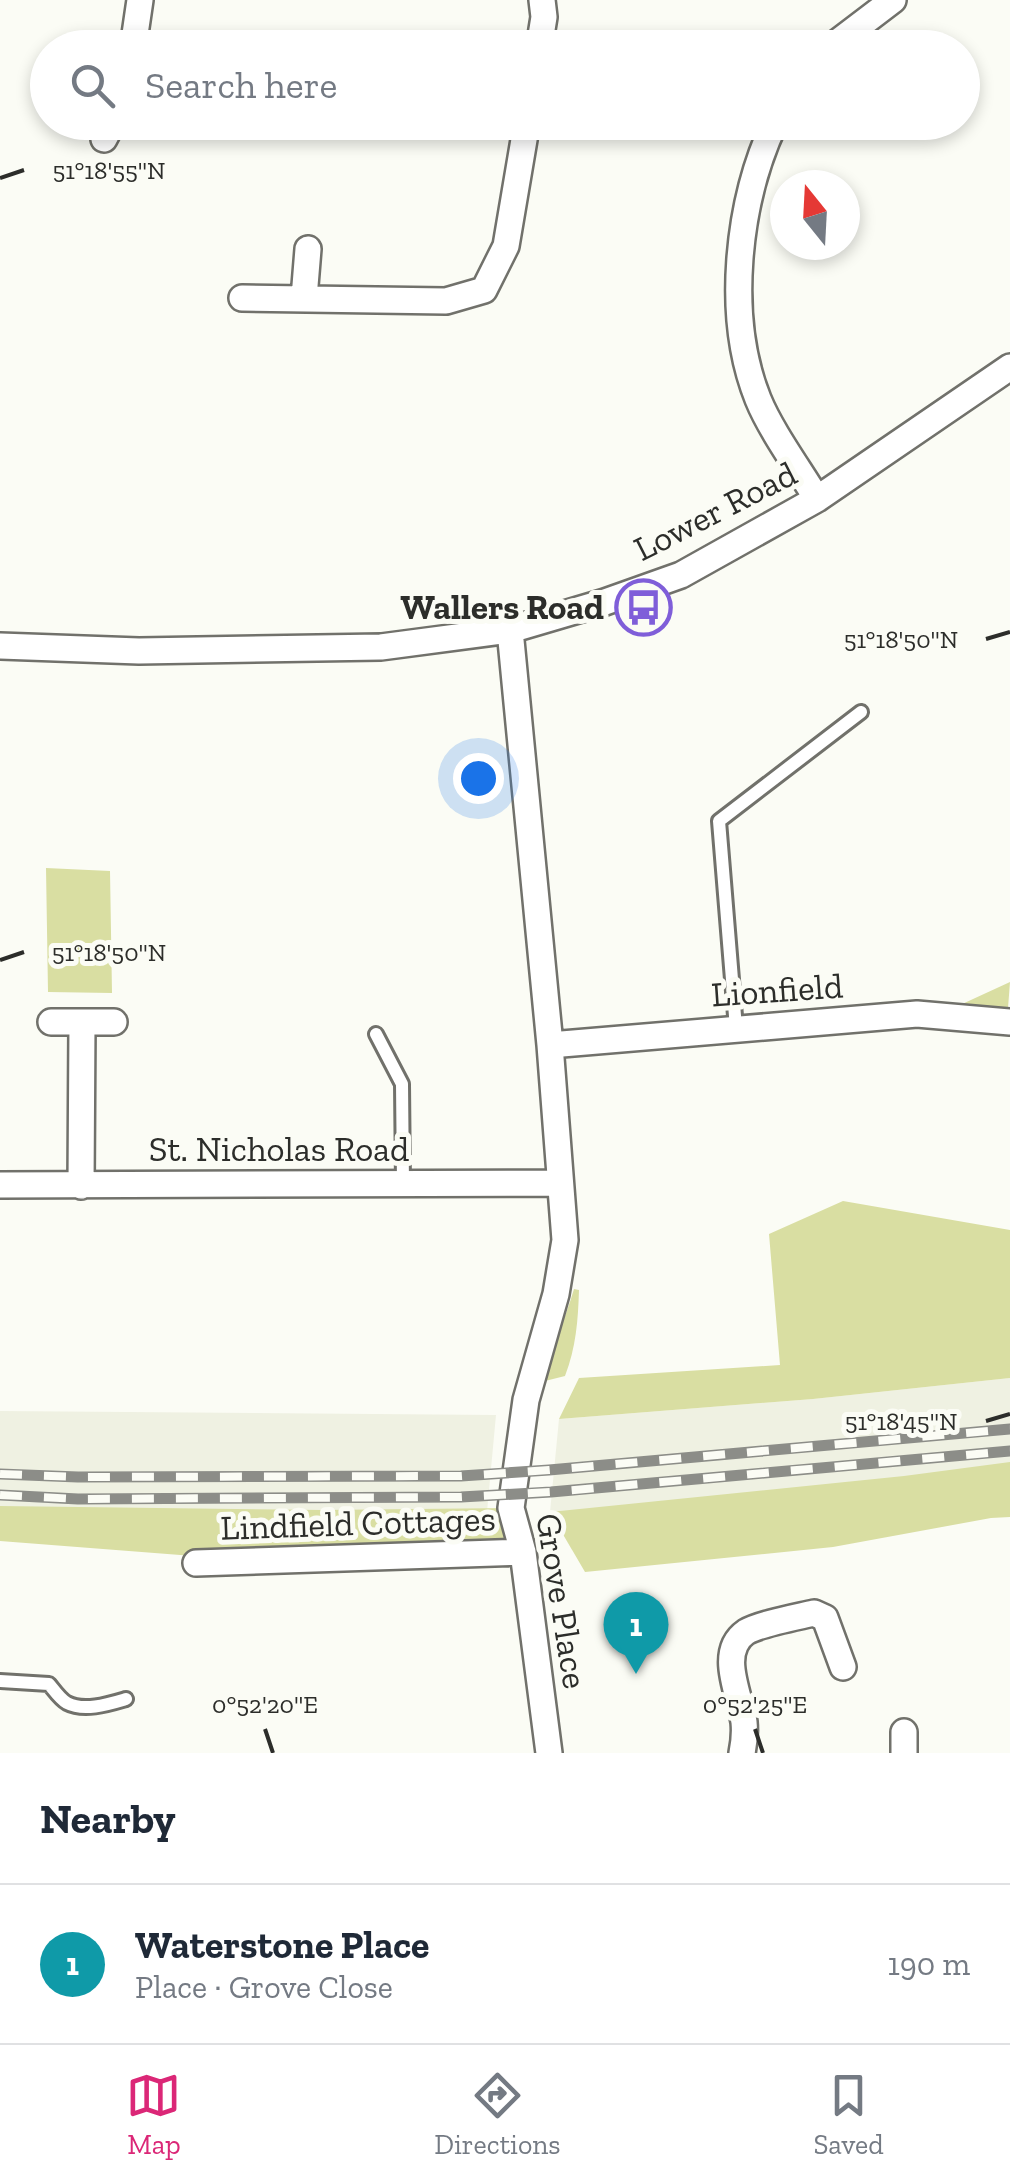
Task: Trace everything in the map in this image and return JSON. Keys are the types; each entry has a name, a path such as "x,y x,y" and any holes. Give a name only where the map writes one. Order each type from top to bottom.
{"street":[{"path":"136,30 140,0"},
{"path":"542,0 542,30"},
{"path":"854,30 893,0"},
{"path":"242,298 446,302 484,290 506,246 524,140"},
{"path":"767,140 743,227 739,291 746,364 760,403 816,499"},
{"path":"304,298 308,250"},
{"name":"Lower Road","path":"0,646 139,650 381,647 510,630 681,574 816,499 1010,366"},
{"path":"510,630 550,1044 559,1183"},
{"name":"Lionfield","path":"550,1044 916,1014 1010,1022"},
{"path":"51,1022 114,1022"},
{"path":"80,1186 82,1023"},
{"name":"St. Nicholas Road","path":"0,1185 559,1183"},
{"name":"Grove Place","path":"549,1753 523,1552 511,1508 526,1400 556,1294 566,1240 559,1183"},
{"name":"Lindfield Cottages","path":"196,1564 523,1552"},
{"path":"742,1753 745,1724 732,1672 732,1656 736,1642 748,1630 814,1613 825,1618 843,1667"}],"lane":[{"path":"736,1028 719,821 861,712"},
{"path":"376,1034 402,1084 403,1184"},
{"path":"0,1681 48,1684 68,1704 81,1706 126,1698"}],"shaded area":[{"path":"1010,1378 1010,1515 572,1550 550,1512 559,1419 813,1399"},
{"path":"0,1411 496,1415 484,1544 0,1541"}],"green space":[{"path":"46,868 110,871 112,993 48,992"},
{"path":"1010,982 1008,1008 993,1011 960,1005"},
{"path":"843,1201 1010,1230 1010,1378 813,1399 559,1419 579,1378 780,1365 769,1234"},
{"path":"574,1289 579,1290 577,1323 565,1376 541,1382 566,1313"},
{"path":"1010,1462 1010,1517 833,1547 585,1572 550,1512 904,1476"},
{"path":"0,1506 511,1508 523,1552 206,1557 0,1541"}],"railway":[{"path":"0,1474 461,1476 1010,1429"},
{"path":"0,1495 78,1499 461,1497 1010,1451"}],"place":[{"name":"Wallers Road","path":"643,607"},
{"name":"Waterstone Place","path":"636,1674"}]}
